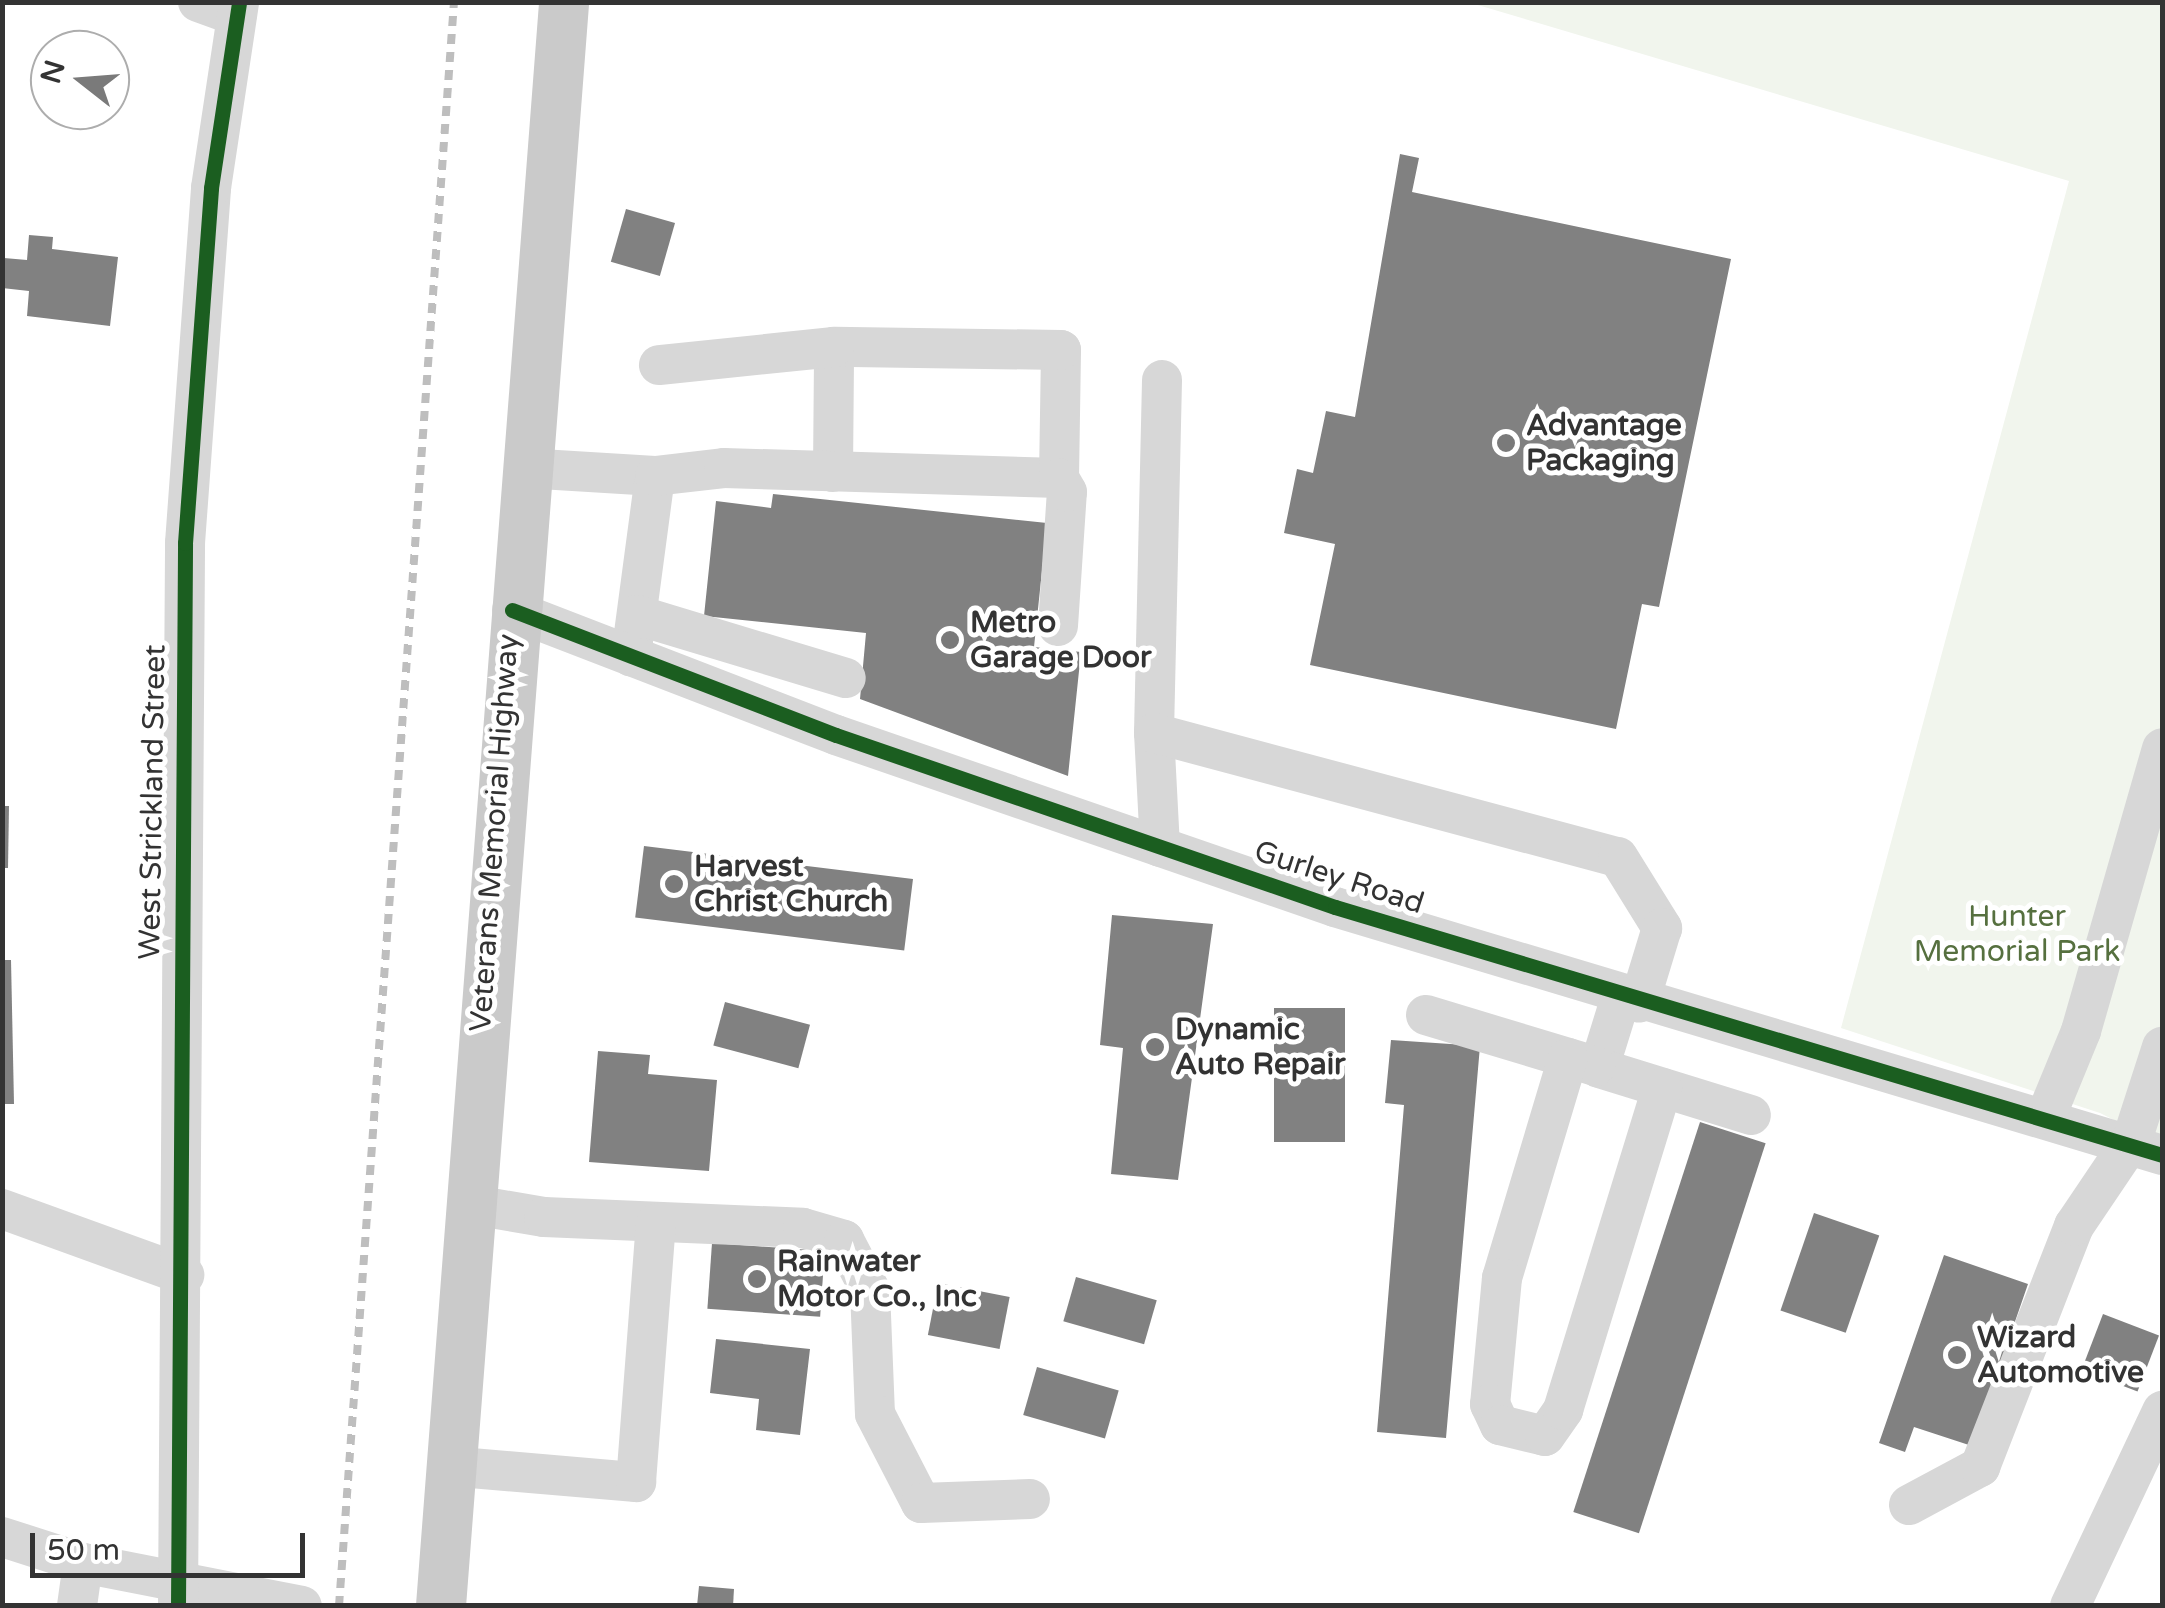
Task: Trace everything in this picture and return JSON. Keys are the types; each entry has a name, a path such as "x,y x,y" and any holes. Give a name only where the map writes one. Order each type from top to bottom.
{"main road":[{"name":"Veterans Memorial Highway","path":"442,1606 448,1466 512,610 564,2"}],"street":[{"path":"198,2 238,9"},
{"name":"West Strickland Street","path":"178,1594 184,1275 177,878 185,543 211,188 238,9"},
{"path":"833,472 834,347"},
{"path":"658,365 834,347 1062,350 1058,478 1067,492 1058,626"},
{"path":"1160,847 1154,733 1162,380"},
{"path":"524,468 655,476 833,472 1058,478"},
{"path":"632,656 655,476"},
{"name":"Gurley Road","path":"512,610 1160,847 1630,1000 2046,1114 2147,1147"},
{"path":"637,615 846,678"},
{"path":"1154,733 1618,856 1662,928 1630,1000 1584,1063 1502,1278 1490,1404 1500,1425 1545,1436 1562,1410 1662,1088"},
{"path":"2046,1114 2082,1031 2162,748"},
{"path":"1426,1014 1751,1115"},
{"path":"1909,1504 1980,1466 2074,1226 2147,1147 2162,1047"},
{"path":"468,1204 656,1224 803,1228 844,1240 870,1290 876,1414 921,1503 1030,1499"},
{"path":"2,1209 184,1275"},
{"path":"448,1466 636,1482 656,1224"},
{"path":"2070,1606 2162,1410"},
{"path":"2,1536 178,1594 302,1606"},
{"path":"77,1606 83,1563"}],"green space":[{"name":"Hunter Memorial Park","path":"1471,3 2162,3 2162,1144 2100,1113 1841,1028 2069,181"}],"building":[{"name":"Advantage Packaging","path":"1400,154 1419,158 1412,192 1731,259 1659,607 1642,604 1616,729 1310,665 1335,544 1284,533 1297,469 1313,473 1326,411 1355,417"},
{"path":"626,209 675,223 660,276 611,262"},
{"path":"29,235 53,237 52,249 118,257 110,326 27,316 29,291 2,288 4,258 27,260"},
{"name":"Metro Garage Door","path":"773,494 1047,523 1034,647 1081,652 1068,776 860,699 866,633 704,616 716,501 771,508"},
{"path":"2,806 9,806 8,868 2,868"},
{"path":"644,846 913,879 904,950 635,917"},
{"name":"Dynamic Auto Repair","path":"1112,915 1213,924 1178,1180 1111,1174 1123,1048 1100,1045"},
{"path":"2,960 11,960 14,1104 2,1104"},
{"path":"725,1002 810,1025 798,1068 713,1045"},
{"path":"1274,1008 1345,1008 1345,1142 1274,1142"},
{"path":"1391,1040 1480,1046 1446,1438 1377,1432 1404,1105 1385,1103"},
{"path":"598,1051 650,1055 648,1074 717,1080 709,1171 589,1162"},
{"path":"1700,1122 1766,1143 1639,1533 1573,1512"},
{"path":"1814,1213 1879,1235 1846,1333 1780,1310"},
{"path":"712,1243 825,1251 820,1317 707,1309"},
{"name":"Wizard Automotive","path":"1944,1255 2028,1284 1972,1446 1914,1427 1905,1452 1879,1443"},
{"path":"1076,1277 1157,1300 1144,1344 1063,1321"},
{"path":"938,1283 1010,1297 1000,1349 928,1335"},
{"path":"2103,1314 2159,1336 2138,1392 2081,1370"},
{"path":"716,1339 810,1349 800,1435 756,1430 759,1399 710,1393"},
{"path":"1037,1367 1119,1390 1105,1438 1023,1415"},
{"path":"699,1586 734,1589 733,1606 697,1606"}],"railway":[{"path":"339,1606 454,2"}],"cycle path":[{"path":"178,1606 185,543 211,188 239,2"},
{"path":"512,610 836,735 1335,907 2162,1155"}],"place":[{"name":"Advantage Packaging","path":"1506,443"},
{"name":"Metro Garage Door","path":"950,640"},
{"name":"Harvest Christ Church","path":"674,884"},
{"name":"Dynamic Auto Repair","path":"1155,1047"},
{"name":"Rainwater Motor Co., Inc","path":"757,1279"},
{"name":"Wizard Automotive","path":"1957,1355"}]}
